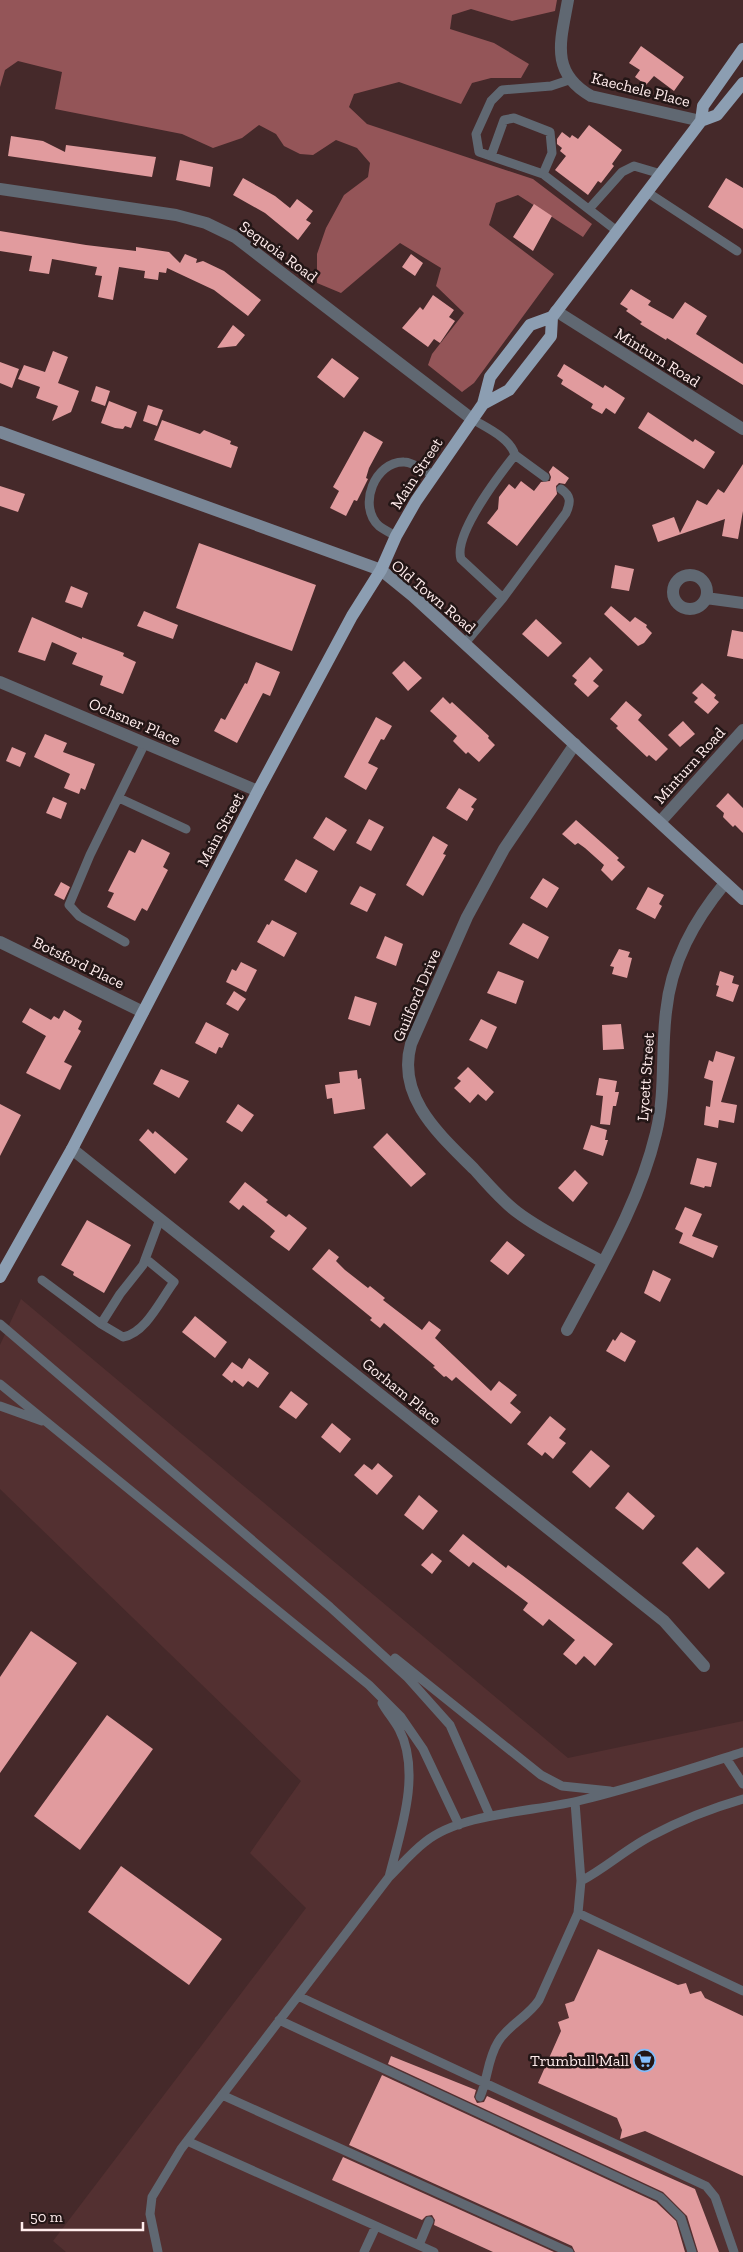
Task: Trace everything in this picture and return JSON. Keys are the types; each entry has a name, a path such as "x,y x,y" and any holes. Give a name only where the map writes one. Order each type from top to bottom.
{"main road":[{"name":"Main Street","path":"0,1277 72,1149 258,791 352,616 381,570 396,536 433,474 483,404 490,377 530,325 554,314 701,121 703,106 743,49"},
{"name":"Main Street","path":"701,121 717,115 743,83"},
{"name":"Main Street","path":"483,404 509,390 551,336 554,314"},
{"name":"Old Town Road","path":"0,432 381,570 465,643 743,899"}],"street":[{"name":"Kaechele Place","path":"568,0 561,55 563,69 569,80 591,96 701,121"},
{"name":"Sequoia Road","path":"0,189 176,215 206,223 228,233 472,419"},
{"name":"Minturn Road","path":"554,314 743,429"},
{"path":"706,598 743,603"},
{"name":"Ochsner Place","path":"0,682 258,791"},
{"name":"Minturn Road","path":"660,822 743,730"},
{"name":"Guilford Drive","path":"575,744 504,849 467,917 411,1044 408,1057 408,1075 420,1108 437,1132 502,1198 531,1221 603,1262"},
{"name":"Lycett Street","path":"567,1330 631,1208 646,1172 662,1108 666,1012 674,969 681,951 706,907 725,883"},
{"name":"Botsford Place","path":"0,942 143,1012"},
{"name":"Gorham Place","path":"72,1149 664,1621 704,1666"}],"lane":[{"path":"569,80 551,86 502,90 490,101 476,134 479,152 543,174 617,231"},
{"path":"491,156 504,120 514,118 550,132 552,153 543,174"},
{"path":"589,209 622,172 634,166 661,174"},
{"path":"648,192 737,251"},
{"path":"472,419 503,439 512,447 516,455 545,477"},
{"path":"503,598 461,559 458,551 490,488 516,455"},
{"path":"396,536 380,527 370,510 368,499 373,485 380,474 392,464 406,461 433,474"},
{"path":"465,643 503,598 566,513 570,504 570,498 561,489"},
{"path":"126,942 78,916 69,905 90,855 120,798 145,743"},
{"path":"120,798 186,829"},
{"path":"101,1324 146,1259 160,1219"},
{"path":"42,1280 123,1338 139,1330 174,1282 146,1259"},
{"path":"0,1324 330,1607 408,1678 450,1725 490,1816"},
{"path":"0,1384 369,1684 401,1717 423,1749 459,1825"},
{"path":"0,1406 48,1423"},
{"path":"330,1607 541,1775 562,1786 616,1792"},
{"path":"369,1684 400,1730 408,1764 408,1796 389,1877"},
{"path":"158,2252 150,2214 152,2197 187,2141 389,1877 426,1841 459,1825 490,1816 575,1802 616,1792 743,1752"},
{"path":"726,1758 743,1784"},
{"path":"581,1881 598,1872 652,1835 720,1806 743,1799"},
{"path":"480,2097 486,2084 486,2068 499,2040 532,2011 539,2000 578,1913 581,1881 575,1802"},
{"path":"578,1913 743,1991"},
{"path":"298,1996 706,2186 715,2197 734,2252"},
{"path":"279,2020 660,2197 681,2218 692,2252"},
{"path":"222,2095 569,2252"},
{"path":"187,2141 434,2252"},
{"path":"419,2245 429,2221"},
{"path":"364,2252 376,2226"}],"shaded area":[{"path":"0,0 557,0 555,11 512,21 471,9 452,15 450,29 494,43 529,64 521,78 491,78 472,83 461,104 399,82 354,94 349,107 367,124 533,179 592,224 583,237 518,195 496,203 489,225 554,274 474,383 462,392 428,365 432,354 464,313 436,286 441,268 400,243 341,293 317,283 317,254 326,228 344,195 368,177 370,163 357,148 336,140 313,155 300,154 284,146 276,134 259,125 242,138 213,148 182,134 55,109 62,72 18,61 5,70 0,87"},
{"path":"21,1299 568,1758 743,1721 743,2252 66,2252 53,2241 306,1908 250,1853 301,1781 0,1489 0,1345"}],"building":[{"path":"641,46 684,77 674,91 654,76 646,85 635,77 640,70 629,63"},
{"path":"589,125 622,150 612,164 614,166 601,183 598,181 588,195 555,170 566,156 560,151 562,148 557,144 557,139 562,132 570,138 572,135 578,139"},
{"path":"11,136 43,141 65,152 66,145 156,157 152,177 8,156"},
{"path":"180,160 213,167 210,187 176,180"},
{"path":"243,178 275,196 290,208 297,199 313,211 306,220 311,223 298,240 265,213 233,195"},
{"path":"726,178 743,188 743,229 708,207"},
{"path":"534,204 552,216 533,251 513,237"},
{"path":"0,231 86,245 136,251 136,247 169,252 180,263 185,254 197,259 196,263 203,261 224,271 261,300 248,316 214,290 167,268 166,273 159,272 158,280 144,278 145,271 119,267 113,300 98,297 102,276 95,275 97,267 52,259 49,274 29,271 32,256 0,251"},
{"path":"411,254 423,263 415,276 402,267"},
{"path":"631,289 651,301 648,305 673,319 685,302 707,316 696,334 743,364 743,385 667,338 666,340 640,324 642,322 626,311 628,309 620,304"},
{"path":"433,295 454,310 449,317 455,321 440,343 434,339 428,347 402,328 420,307 423,310"},
{"path":"233,325 245,335 236,346 217,348"},
{"path":"53,351 68,357 58,383 79,391 71,412 52,421 58,406 36,398 40,387 18,379 24,365 45,372"},
{"path":"332,358 359,378 344,398 317,377"},
{"path":"0,362 19,369 12,388 0,383"},
{"path":"564,364 603,388 605,385 625,398 615,414 606,408 602,414 591,408 593,404 561,384 563,380 557,376"},
{"path":"96,386 110,391 105,406 91,401"},
{"path":"109,401 137,412 131,428 125,426 123,429 115,428 101,423"},
{"path":"148,405 163,410 157,426 143,421"},
{"path":"648,412 693,442 695,439 715,452 704,469 638,428"},
{"path":"162,420 200,434 204,430 231,441 230,444 238,447 231,468 154,440"},
{"path":"364,431 383,442 369,468 366,478 368,479 357,501 354,500 346,516 330,508 339,491 333,487"},
{"path":"743,464 743,511 738,539 722,536 725,519 658,542 652,525 674,517 680,533 697,500 707,505 718,489 724,493"},
{"path":"553,466 569,478 565,484 559,483 556,486 557,494 517,546 487,523 498,509 499,497 509,484 515,489 521,481 534,491 541,482 550,481 549,472"},
{"path":"0,486 25,494 18,512 0,506"},
{"path":"199,543 316,585 292,651 176,608"},
{"path":"615,565 634,569 629,591 611,588"},
{"path":"71,586 88,593 82,608 65,602"},
{"path":"611,606 630,622 635,617 647,625 646,627 652,633 644,643 638,646 604,614"},
{"path":"144,611 178,625 173,639 137,626"},
{"path":"32,617 82,639 82,637 124,653 123,656 136,662 123,694 100,685 103,676 72,664 77,653 52,642 45,661 18,652"},
{"path":"536,619 562,643 548,657 522,634"},
{"path":"732,630 743,632 743,659 727,656"},
{"path":"590,657 603,670 593,681 599,686 588,697 574,684 577,680 572,676"},
{"path":"404,661 422,678 408,691 392,673"},
{"path":"256,662 280,672 270,696 263,693 237,743 214,731 221,718 225,720 245,683 247,684"},
{"path":"702,683 716,695 714,698 719,702 708,714 694,702 698,698 692,693"},
{"path":"443,697 450,704 452,702 489,736 488,738 495,745 479,762 468,752 466,754 453,741 457,736 430,711"},
{"path":"626,701 642,715 638,720 668,749 656,761 649,755 647,757 616,728 618,726 610,719"},
{"path":"376,717 392,726 384,740 381,739 368,763 378,768 366,790 344,777"},
{"path":"683,721 695,734 680,747 668,735"},
{"path":"45,734 67,743 63,752 95,764 85,790 81,788 79,794 64,788 70,774 34,757"},
{"path":"12,747 26,753 20,767 6,761"},
{"path":"459,788 477,799 471,807 474,809 467,821 446,808"},
{"path":"728,793 743,808 743,833 735,825 733,827 723,817 724,813 716,806"},
{"path":"53,797 67,803 61,819 46,813"},
{"path":"326,817 347,830 334,851 313,838"},
{"path":"369,819 384,827 371,851 356,843"},
{"path":"576,820 619,858 617,860 625,867 612,881 601,870 604,865 585,848 578,843 575,845 562,834"},
{"path":"433,836 448,845 443,854 446,855 423,896 406,885"},
{"path":"142,839 170,853 163,867 168,870 147,911 142,908 135,921 107,907 114,893 108,891 129,850 135,853"},
{"path":"296,859 318,871 306,893 284,880"},
{"path":"543,878 559,888 547,908 530,898"},
{"path":"61,882 70,887 64,900 54,895"},
{"path":"360,886 376,894 367,912 350,904"},
{"path":"648,887 664,895 659,904 662,906 655,919 636,909"},
{"path":"272,920 297,933 284,957 257,942 267,924 269,925"},
{"path":"523,923 549,937 538,959 509,944"},
{"path":"385,936 403,944 396,966 376,958"},
{"path":"619,949 630,952 628,957 632,958 627,978 612,974 614,967 610,966"},
{"path":"241,962 257,970 246,992 226,982 232,969 236,971"},
{"path":"498,971 524,981 516,1004 487,993"},
{"path":"720,971 734,976 732,983 739,985 733,1002 716,996 719,986 716,985"},
{"path":"234,991 246,999 238,1011 226,1004"},
{"path":"355,996 377,1003 370,1026 348,1019"},
{"path":"30,1008 51,1020 54,1016 59,1019 64,1010 82,1021 78,1029 81,1031 64,1062 72,1066 60,1090 26,1073 46,1036 22,1022"},
{"path":"481,1019 497,1027 487,1049 469,1040"},
{"path":"206,1022 229,1034 222,1048 219,1047 216,1054 195,1043"},
{"path":"621,1024 624,1049 603,1050 602,1025"},
{"path":"716,1051 735,1057 721,1102 737,1105 734,1123 719,1120 718,1128 704,1125 706,1106 710,1107 713,1081 704,1078 709,1060 713,1062"},
{"path":"468,1067 494,1092 486,1101 478,1094 470,1103 454,1088 461,1081 457,1078"},
{"path":"161,1069 189,1081 179,1098 153,1084"},
{"path":"357,1070 358,1079 361,1078 365,1109 334,1114 332,1098 327,1099 325,1085 340,1083 339,1072"},
{"path":"599,1078 617,1081 615,1092 619,1092 616,1106 613,1106 610,1125 600,1124 603,1096 596,1095"},
{"path":"0,1104 21,1115 0,1156"},
{"path":"238,1104 254,1115 242,1132 226,1122"},
{"path":"591,1125 607,1130 605,1140 608,1140 603,1156 583,1149"},
{"path":"148,1129 153,1134 155,1131 188,1159 175,1174 139,1140"},
{"path":"387,1133 426,1174 411,1187 373,1147"},
{"path":"697,1158 717,1163 711,1187 705,1186 704,1188 690,1184"},
{"path":"575,1170 588,1183 573,1202 558,1188"},
{"path":"245,1182 268,1200 266,1202 286,1217 289,1214 307,1228 289,1251 270,1237 275,1231 268,1225 243,1205 239,1210 229,1202"},
{"path":"685,1207 702,1214 692,1236 718,1246 713,1258 679,1243 683,1233 675,1229"},
{"path":"87,1220 131,1245 104,1293 73,1275 74,1272 61,1265"},
{"path":"507,1241 525,1255 508,1275 490,1261"},
{"path":"329,1249 339,1257 336,1261 345,1270 368,1288 370,1286 385,1298 383,1300 422,1330 429,1321 441,1330 435,1338 491,1391 499,1381 517,1395 510,1403 521,1412 511,1424 456,1377 452,1381 446,1376 444,1377 433,1367 435,1366 384,1323 380,1328 370,1320 372,1318 312,1269"},
{"path":"653,1270 671,1279 660,1302 644,1293"},
{"path":"195,1316 227,1342 215,1358 182,1332"},
{"path":"621,1332 636,1341 625,1362 606,1351 613,1339 615,1341"},
{"path":"249,1358 269,1373 258,1388 248,1381 243,1387 234,1380 232,1383 222,1375 232,1362 242,1369"},
{"path":"291,1391 308,1404 296,1419 279,1407"},
{"path":"550,1416 566,1429 559,1438 566,1443 553,1459 545,1452 542,1456 527,1444"},
{"path":"332,1423 351,1439 340,1453 321,1437"},
{"path":"591,1450 610,1466 590,1488 572,1472"},
{"path":"378,1463 393,1476 377,1495 354,1475 364,1464 372,1470"},
{"path":"628,1492 655,1516 643,1530 615,1508"},
{"path":"419,1495 438,1511 423,1530 404,1515"},
{"path":"463,1534 506,1568 508,1565 613,1644 595,1666 584,1656 576,1665 563,1654 575,1640 549,1619 543,1626 523,1610 528,1603 473,1562 469,1567 449,1551"},
{"path":"697,1547 725,1573 709,1589 682,1563"},
{"path":"432,1553 442,1561 432,1574 421,1565"},
{"path":"31,1631 77,1663 0,1773 0,1677"},
{"path":"107,1715 153,1749 80,1850 34,1816"},
{"path":"121,1866 222,1939 189,1985 88,1912"},
{"name":"Trumbull Mall","path":"598,1949 678,1985 686,1983 690,1994 701,1991 705,1998 743,2016 743,2176 645,2131 620,2139 622,2130 617,2118 538,2083 561,2031 558,2022 569,2018 565,2004 574,2001"},
{"path":"391,2056 476,2090 474,2097 477,2103 484,2102 487,2096 695,2189 719,2252 698,2252 687,2216 663,2192 388,2064"},
{"path":"382,2075 656,2202 676,2221 685,2252 575,2252 572,2246 349,2145"},
{"path":"343,2157 554,2252 493,2252 434,2225 435,2220 432,2215 426,2216 422,2220 332,2180"}],"place":[{"name":"Trumbull Mall","path":"645,2060"}]}
